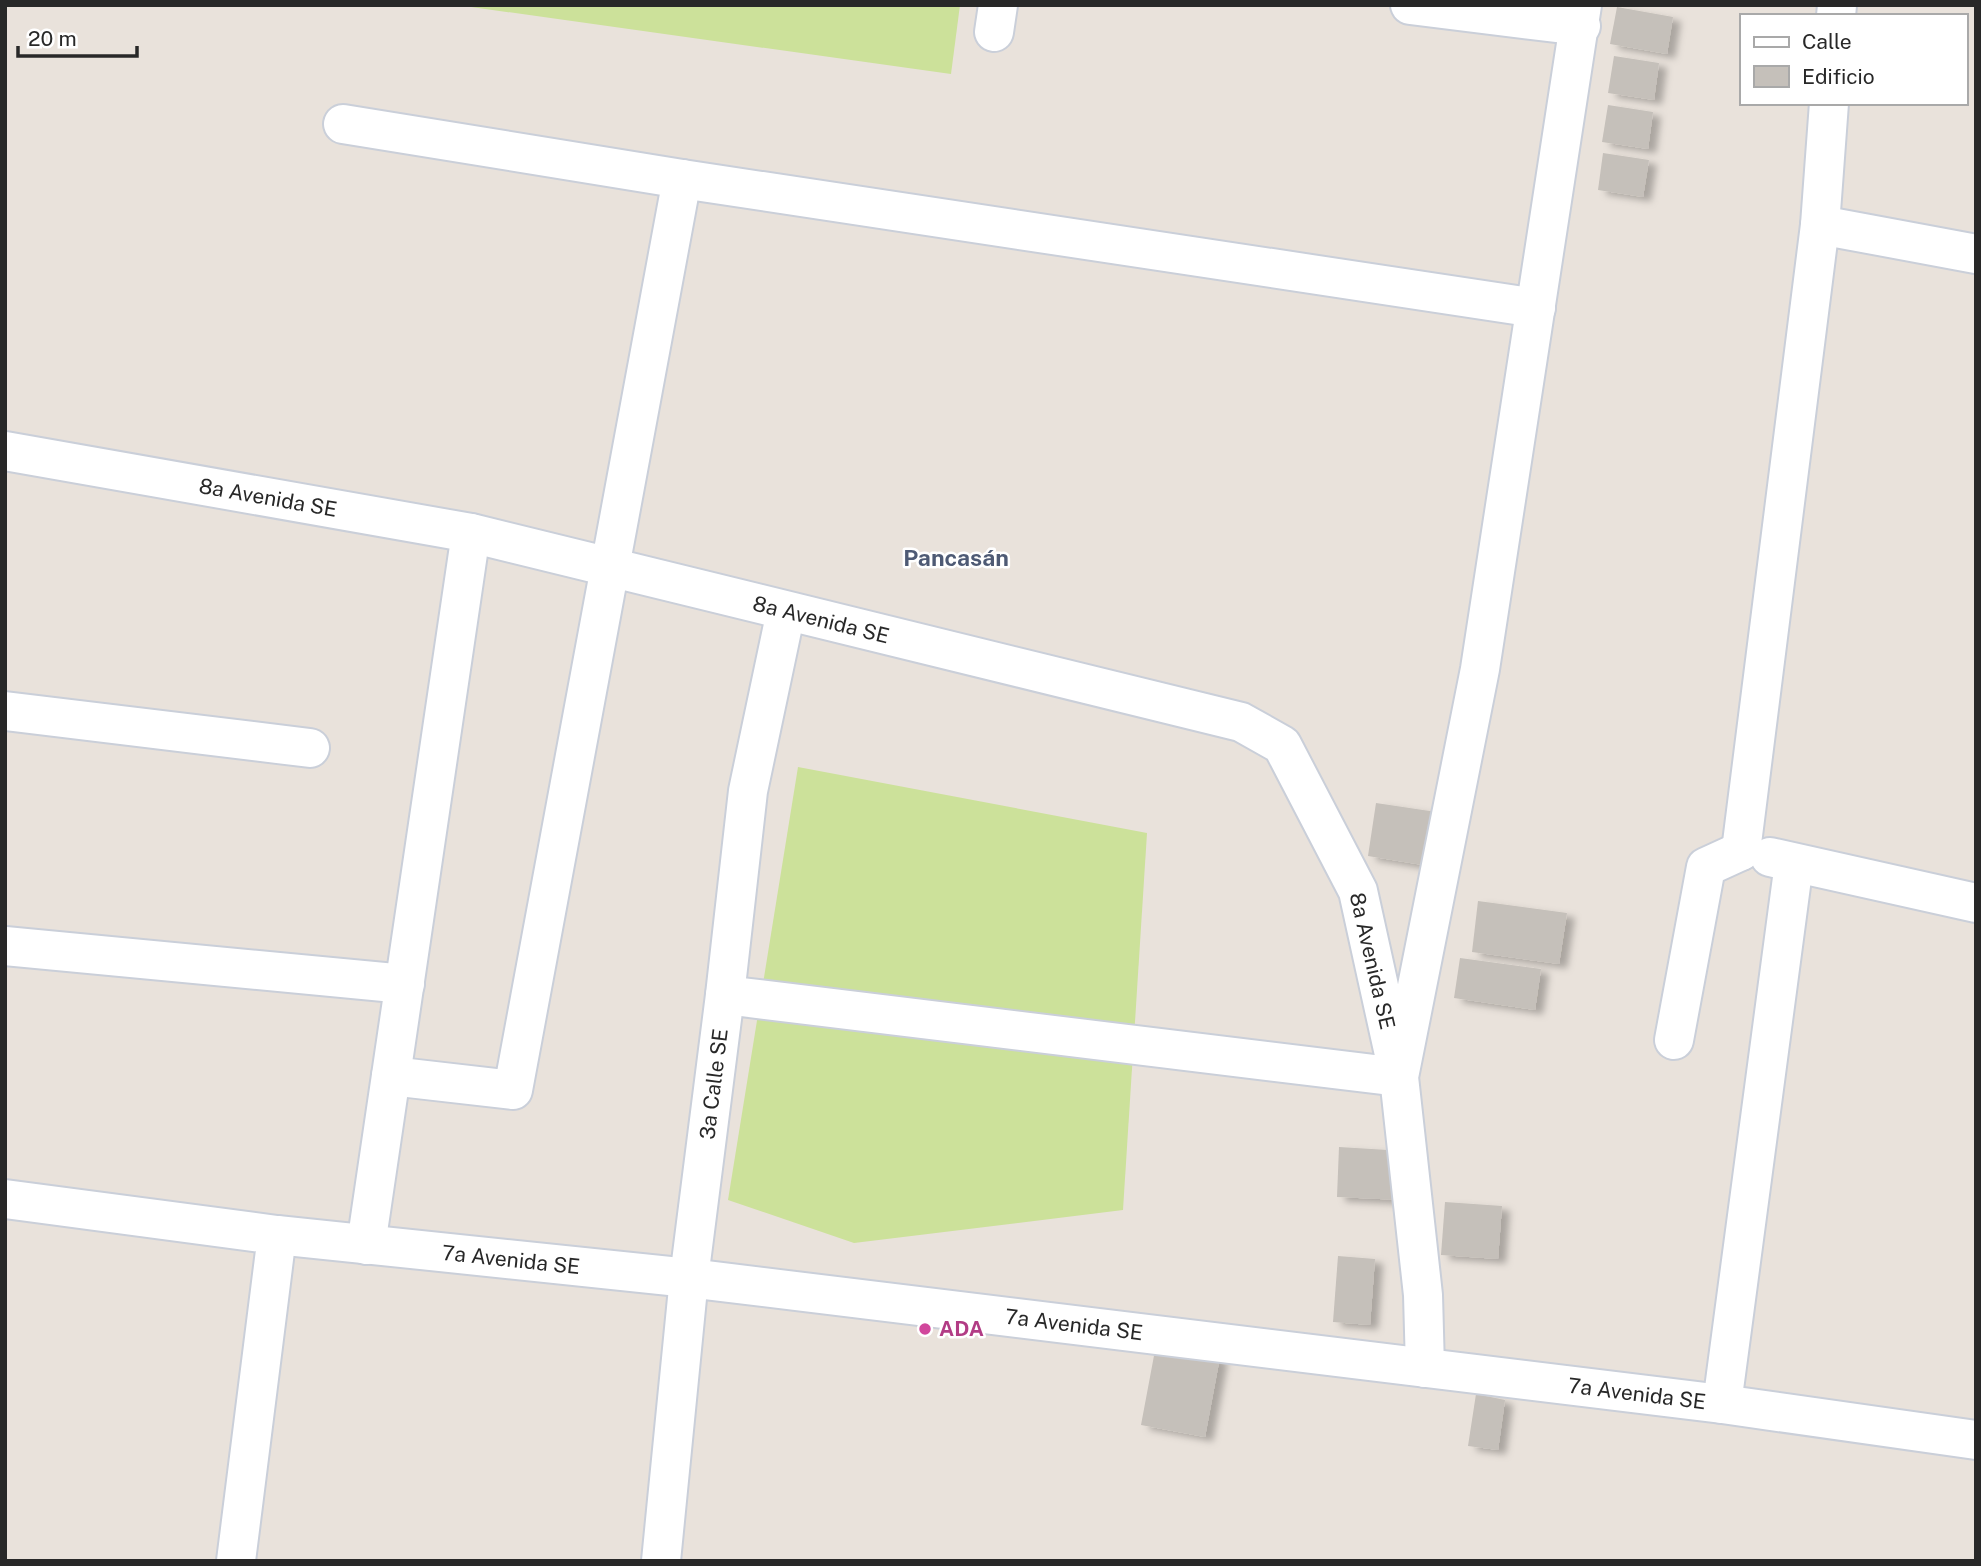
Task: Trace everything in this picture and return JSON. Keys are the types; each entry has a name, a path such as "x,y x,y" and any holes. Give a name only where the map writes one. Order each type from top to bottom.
{"street":[{"path":"1410,5 1581,16 1480,669 1398,1077 1423,1295 1425,1368"},
{"path":"1741,851 1820,225 1829,105"},
{"path":"343,124 682,179 1536,308"},
{"path":"391,1076 513,1090 682,179"},
{"path":"1820,225 1976,254"},
{"name":"8a Avenida SE","path":"5,451 471,533 1241,722 1282,746 1358,891 1398,1077"},
{"path":"366,1245 471,533"},
{"name":"3a Calle SE","path":"661,1561 689,1278 748,791 786,611"},
{"path":"5,711 310,748"},
{"path":"1674,1040 1706,867 1741,851 1976,903"},
{"path":"1722,1404 1794,863"},
{"path":"5,946 405,984"},
{"path":"725,995 1398,1077"},
{"name":"7a Avenida SE","path":"5,1199 277,1235 689,1278 1722,1404 1976,1438"},
{"path":"236,1561 277,1235"}],"green space":[{"path":"457,5 960,5 951,74"},
{"path":"798,767 1147,833 1123,1210 854,1243 728,1200"}],"building":[{"path":"1617,7 1673,17 1667,54 1610,44"},
{"path":"1614,56 1659,63 1654,100 1608,93"},
{"path":"1608,105 1653,112 1648,149 1602,142"},
{"path":"1603,153 1649,160 1643,197 1598,190"},
{"path":"1376,803 1443,813 1435,867 1368,856"},
{"path":"1478,901 1567,913 1559,964 1472,952"},
{"path":"1460,958 1541,969 1535,1010 1454,998"},
{"path":"1339,1147 1404,1151 1401,1200 1337,1197"},
{"path":"1445,1202 1502,1206 1498,1259 1441,1255"},
{"path":"1338,1256 1375,1259 1370,1325 1333,1322"},
{"path":"1156,1345 1220,1357 1205,1437 1141,1425"},
{"path":"1476,1394 1505,1400 1498,1450 1468,1446"}],"place":[{"name":"ADA","path":"925,1329"}],"district":[{"name":"Pancasán","path":"956,558"}]}
